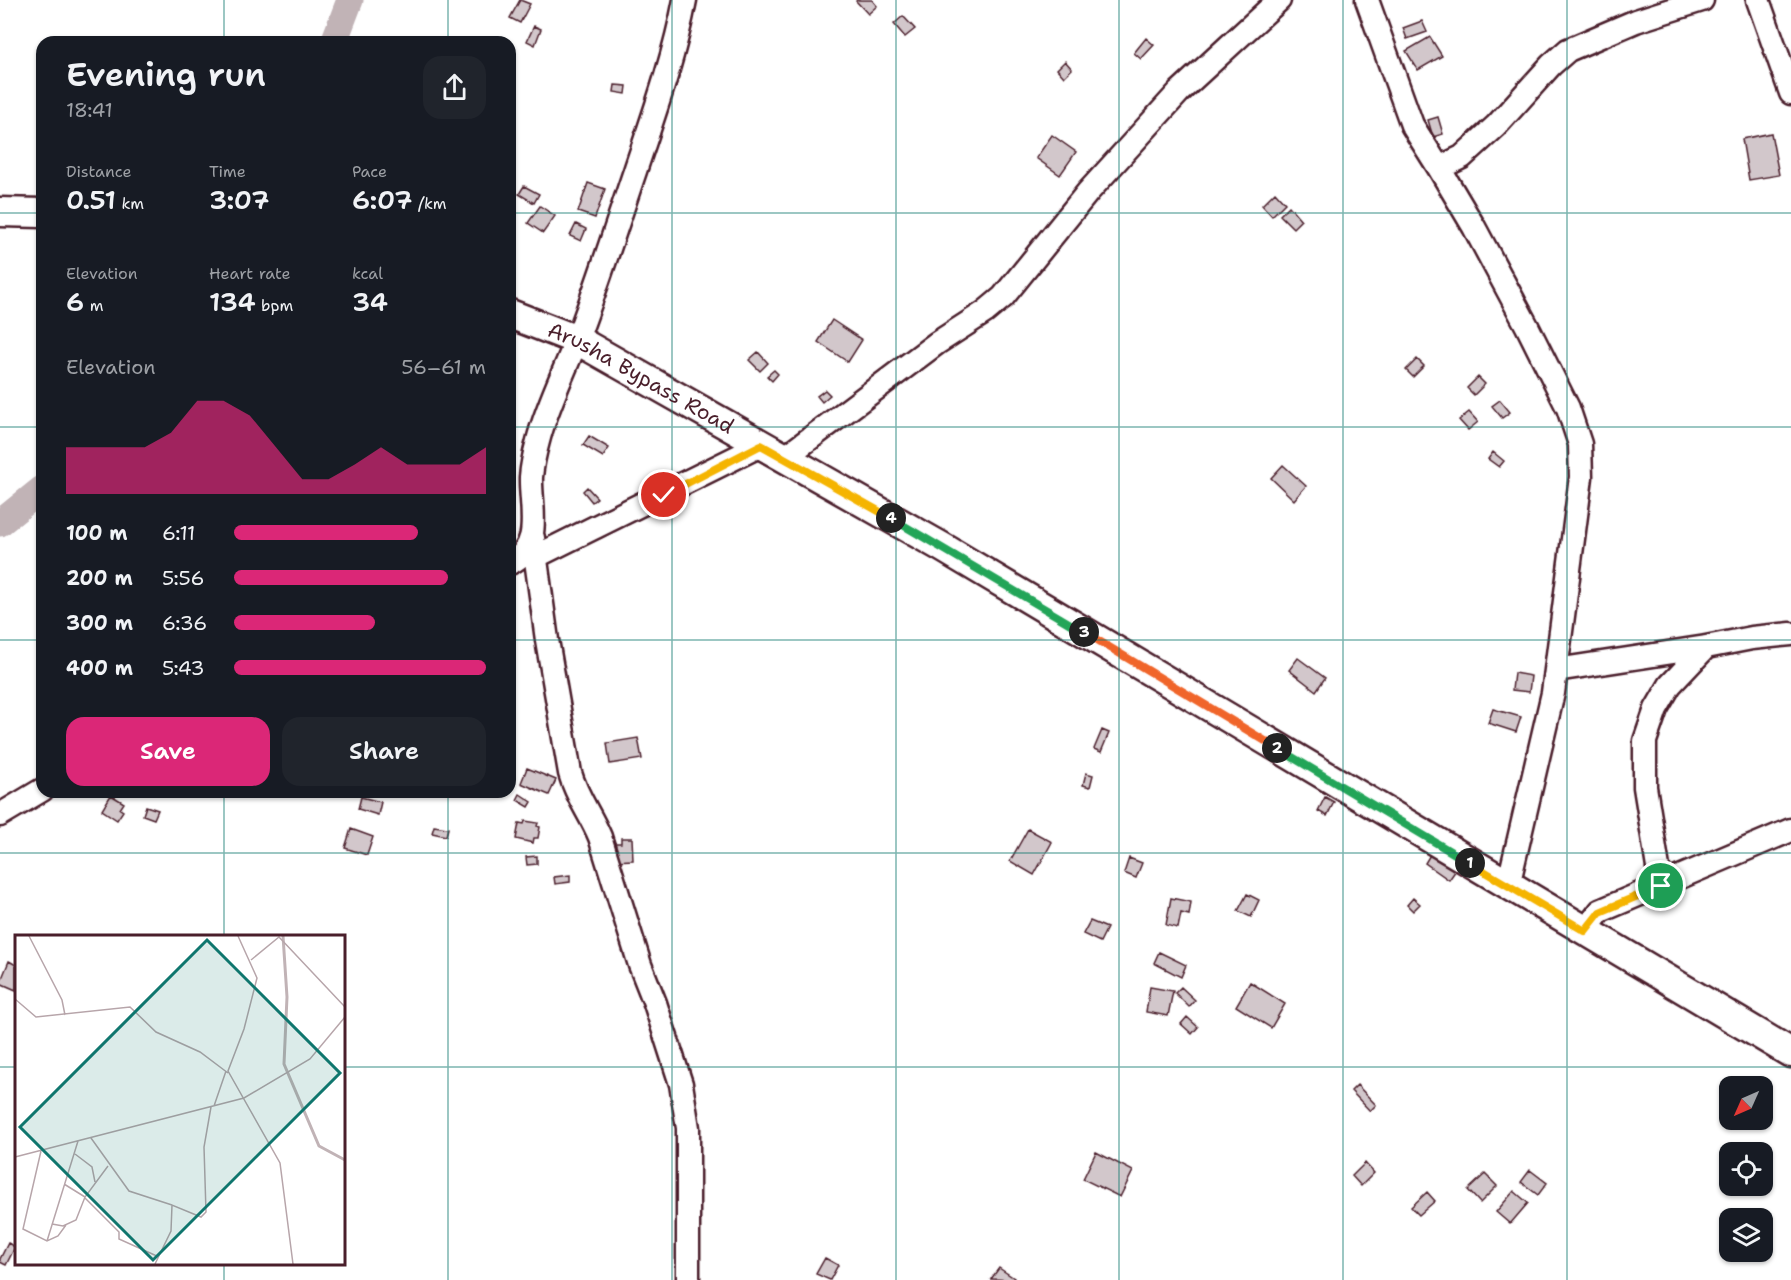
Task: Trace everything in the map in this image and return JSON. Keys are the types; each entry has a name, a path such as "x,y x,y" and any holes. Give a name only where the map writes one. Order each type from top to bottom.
{"main road":[{"path":"0,212 36,213"},
{"name":"Arusha Bypass Road","path":"516,316 577,340 942,547 1791,1053"}],"street":[{"path":"685,0 668,72 577,340 548,406 531,475 534,548 555,692 570,772 575,790 600,837 639,965 655,1003 681,1084 688,1128 688,1280"},
{"path":"516,560 526,551 772,451 986,312 1002,297 1088,192 1179,92 1279,0"},
{"path":"1367,0 1412,125 1474,228 1527,326 1568,408 1580,444 1581,477 1553,693 1508,886"},
{"path":"1439,168 1462,157 1496,126 1551,65 1568,50 1636,21 1702,0"},
{"path":"1758,0 1790,89"},
{"path":"1556,670 1752,638 1791,634"},
{"path":"1661,886 1645,787 1645,741 1656,710 1670,685 1706,647"},
{"path":"0,815 36,794"},
{"path":"1585,931 1600,912 1791,830"}],"building":[{"path":"520,0 530,4 520,23 510,18"},
{"path":"857,0 872,0 877,6 868,14"},
{"path":"903,16 915,29 905,37 894,24"},
{"path":"1422,21 1427,32 1407,39 1403,28"},
{"path":"534,26 541,29 535,45 527,41"},
{"path":"1430,37 1442,56 1418,70 1406,51"},
{"path":"1146,38 1154,45 1141,59 1134,53"},
{"path":"1065,61 1072,69 1064,77 1057,69"},
{"path":"615,85 627,86 626,94 614,92"},
{"path":"1438,117 1443,134 1433,137 1428,120"},
{"path":"1771,133 1779,175 1749,180 1742,139"},
{"path":"1052,135 1076,152 1060,175 1036,158"},
{"path":"588,183 605,189 595,218 578,212"},
{"path":"524,186 539,194 534,203 519,194"},
{"path":"1275,192 1285,203 1272,216 1262,205"},
{"path":"540,206 555,216 543,233 528,223"},
{"path":"1289,206 1301,220 1293,228 1280,215"},
{"path":"576,224 586,229 581,241 570,236"},
{"path":"832,320 862,340 848,362 818,342"},
{"path":"758,352 768,363 760,371 749,360"},
{"path":"1417,359 1424,366 1413,377 1406,370"},
{"path":"774,370 778,374 772,381 767,376"},
{"path":"1478,377 1485,384 1474,395 1467,388"},
{"path":"825,390 830,395 822,402 817,396"},
{"path":"1500,400 1510,412 1502,418 1492,406"},
{"path":"1469,412 1478,422 1468,430 1459,420"},
{"path":"589,436 609,448 603,457 583,445"},
{"path":"1493,452 1504,461 1499,467 1488,459"},
{"path":"1283,465 1306,486 1294,500 1271,478"},
{"path":"587,487 597,498 592,502 583,491"},
{"path":"1298,658 1325,678 1316,691 1289,670"},
{"path":"1514,673 1531,676 1529,692 1512,690"},
{"path":"1493,709 1521,717 1516,732 1488,723"},
{"path":"1102,730 1109,733 1101,752 1094,749"},
{"path":"638,738 642,759 610,764 607,743"},
{"path":"527,768 556,780 549,795 521,783"},
{"path":"1086,773 1093,775 1090,787 1083,785"},
{"path":"520,794 532,802 529,807 517,800"},
{"path":"1325,797 1334,802 1327,816 1318,811"},
{"path":"109,798 116,798 124,803 120,809 123,811 117,820 102,810"},
{"path":"361,798 381,802 378,815 358,809"},
{"path":"146,806 158,810 154,819 143,815"},
{"path":"525,821 538,823 537,826 540,827 538,838 534,838 533,843 516,839 519,823 524,824"},
{"path":"434,826 448,828 446,836 432,833"},
{"path":"351,829 373,837 367,855 345,848"},
{"path":"1028,829 1052,842 1034,875 1010,861"},
{"path":"621,838 632,838 633,860 614,861 613,843 621,843"},
{"path":"1431,853 1456,870 1449,880 1425,863"},
{"path":"537,856 537,864 527,865 526,857"},
{"path":"1129,858 1142,863 1136,878 1124,873"},
{"path":"570,875 570,882 555,884 554,877"},
{"path":"1247,894 1259,900 1251,917 1238,911"},
{"path":"1171,898 1191,902 1189,915 1181,913 1178,928 1166,925"},
{"path":"1413,898 1420,904 1413,911 1407,905"},
{"path":"1090,921 1107,928 1100,942 1083,934"},
{"path":"1159,952 1186,965 1181,977 1154,963"},
{"path":"9,961 15,964 15,990 0,983"},
{"path":"1250,982 1285,1004 1271,1028 1236,1006"},
{"path":"1150,987 1173,991 1168,1016 1146,1012"},
{"path":"1181,987 1195,1000 1189,1007 1175,993"},
{"path":"1187,1017 1198,1027 1192,1034 1181,1024"},
{"path":"1357,1085 1376,1105 1370,1111 1351,1091"},
{"path":"1096,1152 1133,1171 1120,1197 1083,1179"},
{"path":"1365,1163 1374,1173 1361,1186 1352,1176"},
{"path":"1530,1170 1547,1183 1538,1195 1521,1182"},
{"path":"1485,1174 1497,1186 1480,1203 1468,1190"},
{"path":"1514,1191 1528,1203 1510,1224 1496,1212"},
{"path":"1427,1192 1435,1201 1419,1215 1411,1207"},
{"path":"8,1243 15,1247 6,1265 0,1262 0,1259"},
{"path":"825,1258 838,1265 830,1280 816,1274"},
{"path":"999,1268 1014,1278 1013,1280 991,1279"}],"waterway":[{"path":"336,36 350,0"},
{"path":"0,523 36,494"}],"route":[{"path":"664,495 761,445 942,547 1585,931 1600,912 1661,886"}]}
